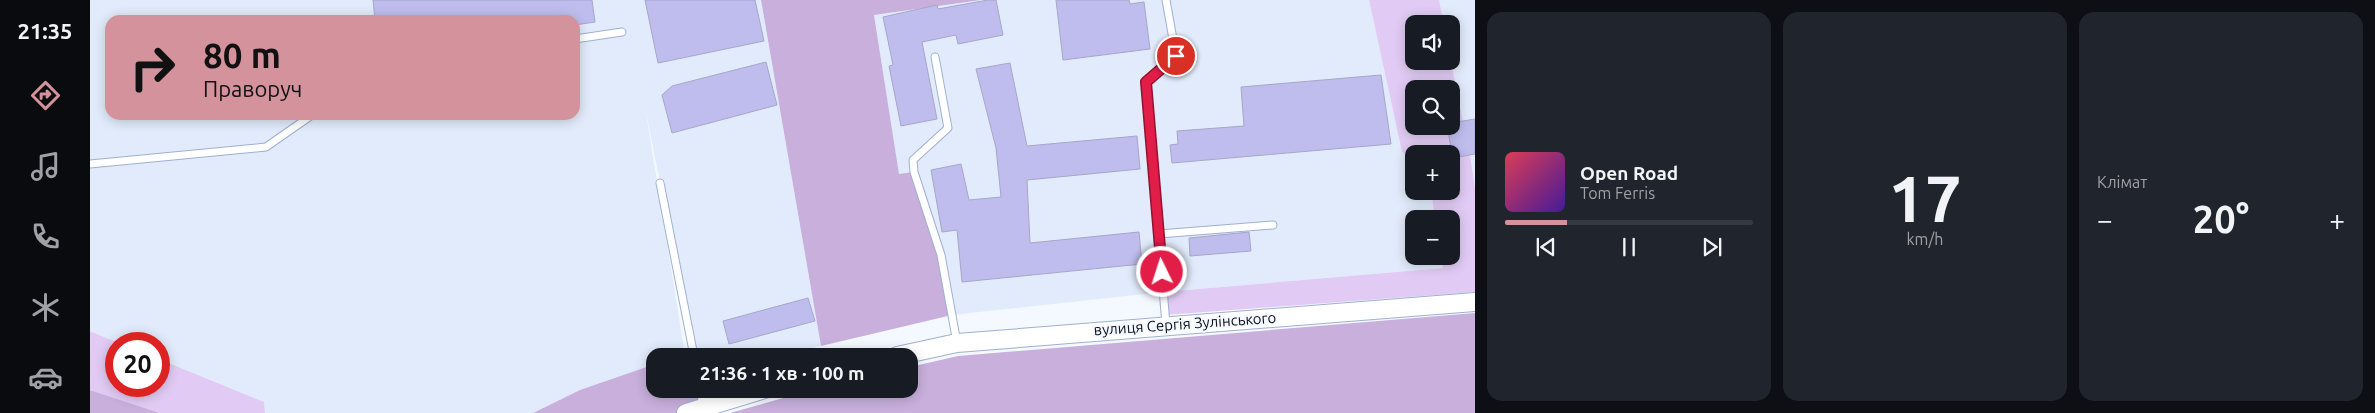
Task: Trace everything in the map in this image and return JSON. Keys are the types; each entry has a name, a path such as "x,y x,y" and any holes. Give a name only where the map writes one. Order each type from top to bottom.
{"street":[{"name":"вулиця Сергія Зулінського","path":"918,351 957,343 1475,302"},
{"path":"686,413 732,398"}],"lane":[{"path":"1166,0 1176,56 1146,82 1166,325"},
{"path":"580,38 622,32"},
{"path":"935,57 948,128 912,160 914,172 941,254 957,343"},
{"path":"90,164 266,147 305,120"},
{"path":"660,184 692,348"},
{"path":"1159,234 1273,226"},
{"path":"702,398 703,406"}],"shaded area":[{"path":"90,0 761,0 821,346 813,348 692,348 645,107 684,348 646,348 646,367 580,390 533,413 265,413 264,402 170,364 170,332 105,332 105,337 90,331"},
{"path":"761,0 981,0 874,15 899,174 914,172 941,255 952,315 821,346"},
{"path":"981,0 1369,0 1402,152 1405,154 1405,200 1432,200 1434,210 1405,210 1405,265 1442,265 1443,268 1163,292 952,315 913,172 899,175 874,15"},
{"path":"1369,0 1439,0 1442,15 1405,15 1405,70 1453,70 1455,80 1405,80 1405,135 1449,135 1451,145 1405,145 1405,154 1402,152"},
{"path":"1439,0 1475,0 1475,188 1470,156 1460,157 1460,145 1451,145 1449,135 1460,135 1460,121 1463,120 1460,105 1460,80 1455,80 1453,70 1460,70 1460,15 1442,15"},
{"path":"1460,106 1463,121 1460,122"},
{"path":"1470,155 1475,188 1475,292 1165,315 1163,292 1443,268 1442,265 1460,265 1460,210 1434,210 1432,200 1460,200 1460,157"},
{"path":"1475,313 1475,413 730,413 783,398 918,398 918,365 958,356"},
{"path":"90,331 105,337 105,395 90,390"},
{"path":"170,364 264,402 265,413 160,413 111,397 170,397"},
{"path":"646,367 646,398 699,398 703,406 686,413 533,413 580,390"},
{"path":"90,390 105,395 105,397 111,397 160,413 90,413"}],"building":[{"path":"373,0 592,0 595,22 580,24 580,15 374,15"},
{"path":"645,0 755,0 764,41 658,63"},
{"path":"996,0 1003,35 958,44 956,35 922,42 937,119 901,126 889,66 893,65 883,17 937,5 938,9"},
{"path":"1056,0 1129,0 1130,4 1144,2 1150,49 1063,60"},
{"path":"766,62 777,105 672,133 662,95 672,86"},
{"path":"1010,63 1027,146 1137,136 1140,169 1027,180 1030,243 1139,232 1142,264 962,282 957,230 942,232 931,170 961,164 969,200 1001,197 996,148 976,69"},
{"path":"1381,75 1391,144 1172,163 1170,145 1178,144 1177,131 1244,126 1241,87"},
{"path":"1475,119 1475,154 1460,157 1460,145 1451,145 1449,135 1460,135 1460,122"},
{"path":"1249,232 1251,251 1190,256 1189,238"},
{"path":"808,298 815,321 729,344 723,321"}],"route":[{"path":"1162,272 1146,82 1176,56"}]}
